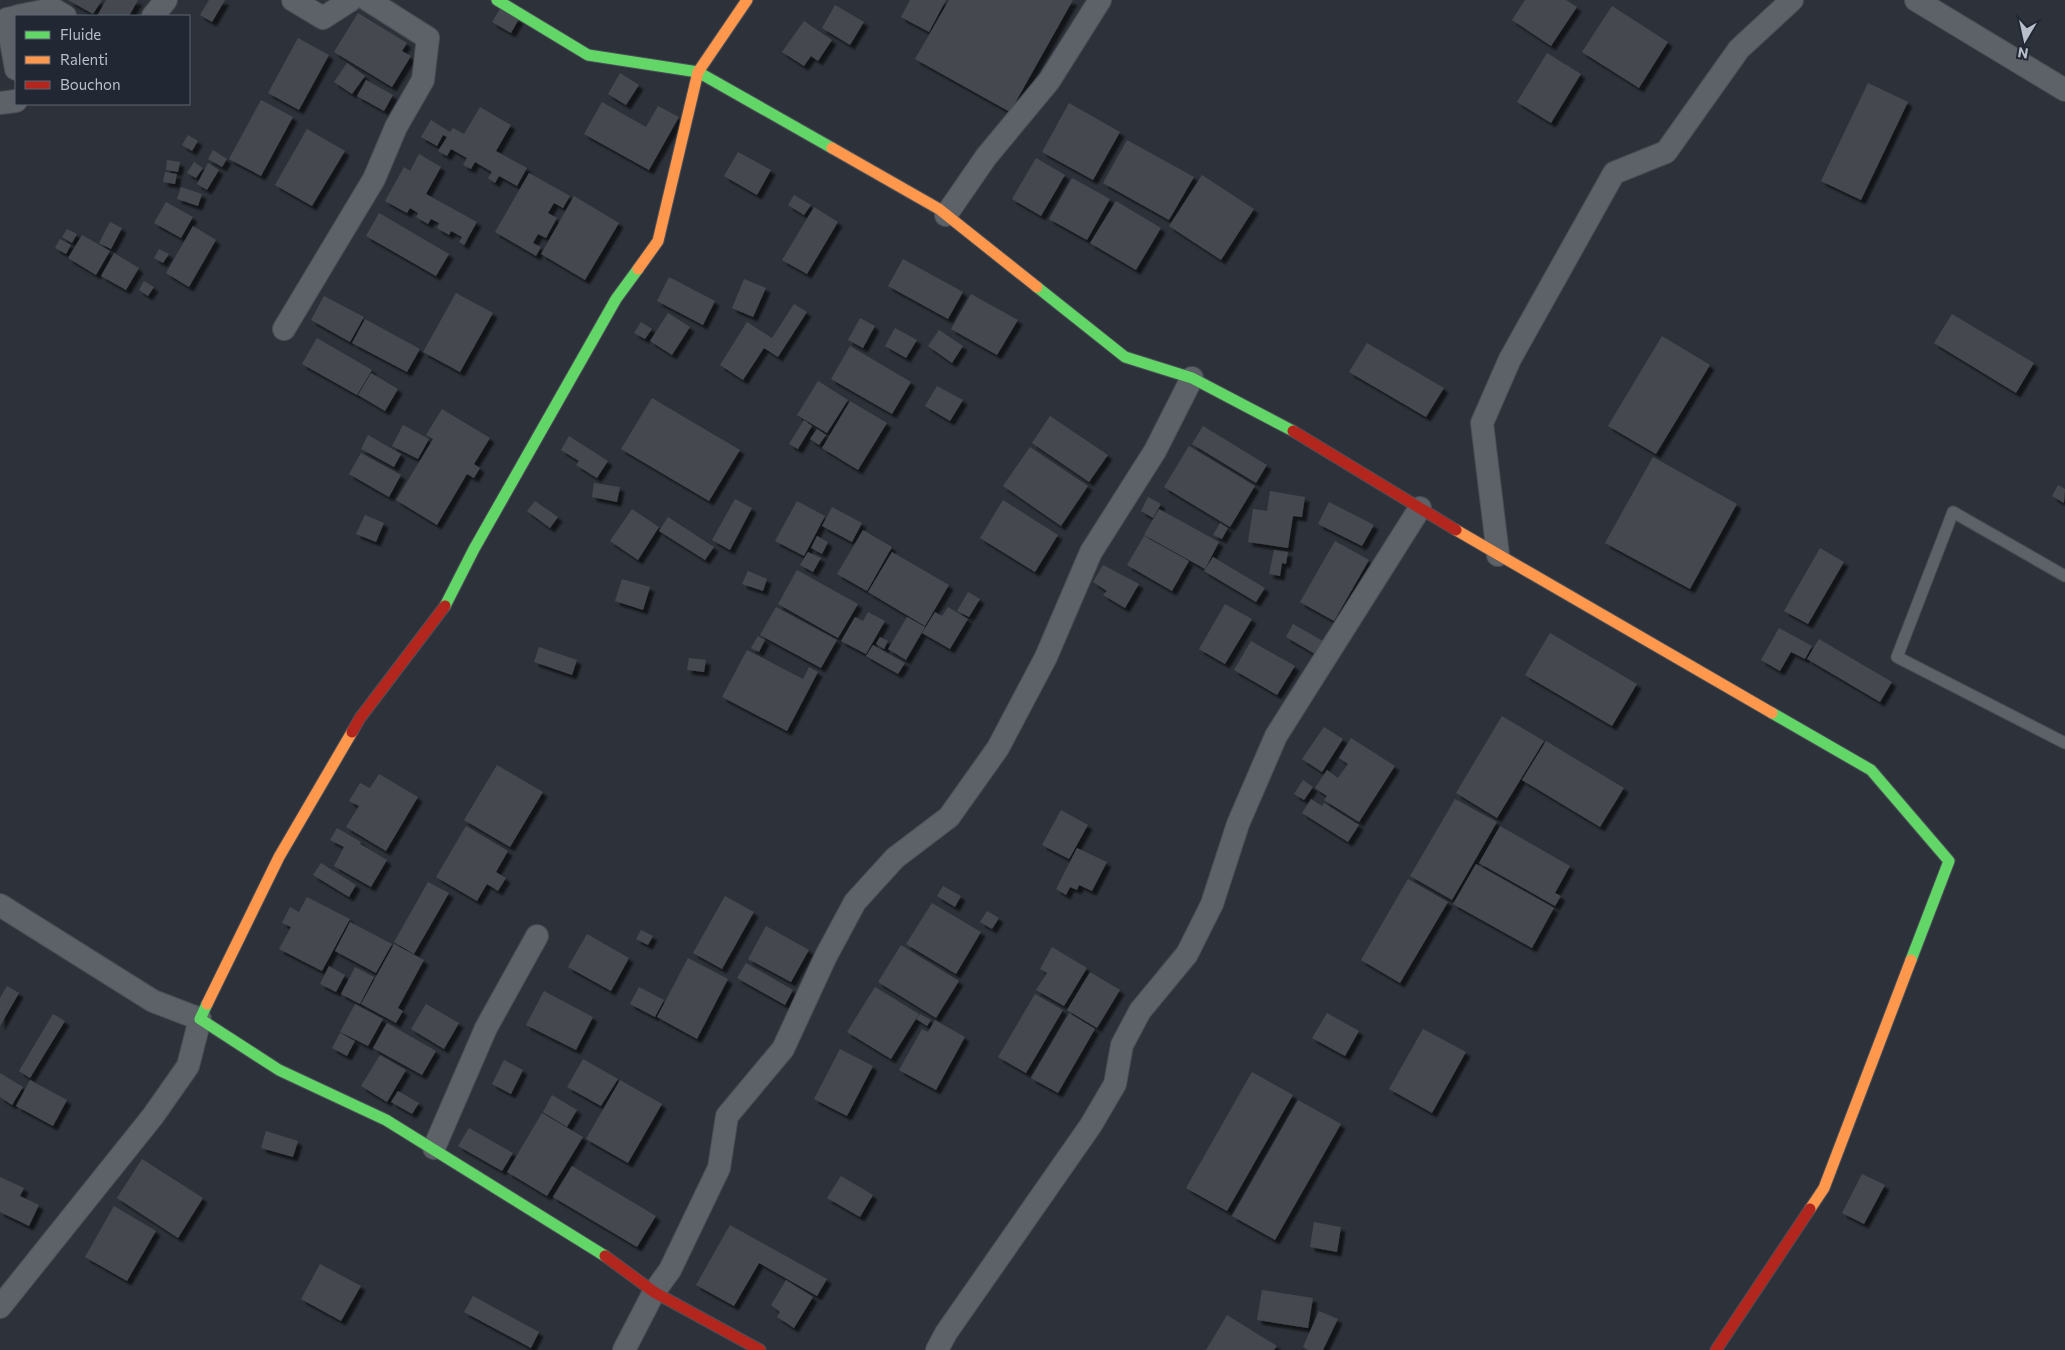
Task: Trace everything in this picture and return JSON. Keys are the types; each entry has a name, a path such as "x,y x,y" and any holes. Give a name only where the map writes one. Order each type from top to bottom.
{"street":[{"path":"154,15 166,0"},
{"path":"293,0 322,18 351,0"},
{"path":"284,330 374,179 396,127 423,80 428,38 368,0"},
{"path":"496,0 588,55 698,72 946,215 1125,357 1192,378 1276,421 1498,555 1872,770 1949,861 1824,1188 1716,1350"},
{"path":"0,1307 153,1116 188,1066 200,1020 279,857 360,718 442,613 474,549 616,299 658,241 698,72 746,0"},
{"path":"946,215 986,157 1049,81 1100,0"},
{"path":"1498,555 1482,423 1510,359 1614,173 1666,152 1739,49 1792,0"},
{"path":"1916,0 2065,90"},
{"path":"15,60 10,15 53,9 63,15"},
{"path":"0,104 15,101"},
{"path":"624,1350 654,1292 670,1270 719,1168 727,1116 783,1049 826,956 855,902 895,858 949,817 998,748 1046,657 1091,552 1155,451 1192,378"},
{"path":"938,1350 946,1333 1091,1125 1115,1084 1122,1045 1140,1011 1187,954 1212,904 1238,824 1276,736 1420,508"},
{"path":"0,905 153,1001 200,1020 279,1070 386,1120 434,1148 545,1220 596,1249 654,1292 760,1350"},
{"path":"434,1148 486,1028 537,936"}],"lane":[{"path":"2065,576 1953,512 1897,656 2065,743"}],"building":[{"path":"68,0 102,0 93,14"},
{"path":"106,0 138,0 130,15 98,15"},
{"path":"209,0 225,0 212,22 200,15"},
{"path":"910,0 946,0 929,32 901,17"},
{"path":"949,0 1073,0 1010,112 915,59"},
{"path":"1525,0 1566,0 1577,7 1551,46 1512,20"},
{"path":"835,5 864,22 850,45 822,28"},
{"path":"1612,6 1668,42 1639,88 1582,52"},
{"path":"500,9 519,19 511,33 492,22"},
{"path":"358,13 407,43 402,51 411,56 392,87 334,52"},
{"path":"804,21 832,40 818,61 811,56 804,66 782,52"},
{"path":"298,38 329,55 299,110 268,93"},
{"path":"1547,53 1581,74 1551,123 1517,102"},
{"path":"347,63 365,76 352,94 334,82"},
{"path":"620,73 639,85 626,105 608,94"},
{"path":"366,80 393,95 384,111 357,96"},
{"path":"1868,83 1908,102 1861,200 1821,181"},
{"path":"261,100 293,117 261,176 229,159"},
{"path":"602,102 646,127 658,106 679,117 649,170 584,134"},
{"path":"1069,103 1120,132 1093,180 1042,152"},
{"path":"480,107 511,125 496,151 527,168 517,186 499,176 495,183 488,178 492,172 475,162 471,169 463,165 467,158 451,149 447,156 438,151 447,137 443,135 437,146 421,137 431,120 450,132 453,128 464,134"},
{"path":"307,129 345,151 312,206 275,185"},
{"path":"188,135 198,141 192,151 182,145"},
{"path":"1127,140 1194,177 1169,220 1103,183"},
{"path":"213,150 227,159 222,167 208,159"},
{"path":"738,152 771,170 757,195 724,176"},
{"path":"419,154 441,167 426,194 477,222 464,245 459,242 462,237 451,231 449,235 437,228 439,223 431,219 428,224 416,217 418,213 410,208 407,213 385,201 404,167 410,171"},
{"path":"1036,158 1065,175 1041,216 1012,199"},
{"path":"167,160 180,162 178,172 166,170"},
{"path":"194,162 203,168 196,178 187,173"},
{"path":"208,163 219,170 207,190 197,184"},
{"path":"165,172 177,174 175,184 163,182"},
{"path":"529,173 570,196 563,208 554,203 548,213 557,218 546,238 538,234 533,243 541,247 536,256 495,232"},
{"path":"1202,175 1254,209 1221,260 1169,226"},
{"path":"1072,178 1110,199 1087,240 1049,219"},
{"path":"181,187 202,194 198,206 177,199"},
{"path":"794,195 811,205 804,215 788,205"},
{"path":"574,196 619,223 585,280 541,254"},
{"path":"1116,201 1161,228 1136,270 1090,243"},
{"path":"166,202 193,217 181,238 154,223"},
{"path":"814,207 838,222 807,274 782,260"},
{"path":"379,213 449,254 436,276 366,236"},
{"path":"110,222 122,228 111,249 99,243"},
{"path":"193,226 216,240 189,287 166,273"},
{"path":"67,229 77,234 72,243 62,237"},
{"path":"82,235 110,251 96,275 68,258"},
{"path":"60,239 71,245 66,254 55,248"},
{"path":"159,249 169,254 163,263 154,258"},
{"path":"114,253 139,268 126,290 101,276"},
{"path":"903,259 963,292 948,319 888,286"},
{"path":"669,277 715,301 703,325 657,301"},
{"path":"744,279 766,288 753,317 732,308"},
{"path":"144,281 154,287 148,296 139,290"},
{"path":"456,293 493,313 460,372 423,352"},
{"path":"971,294 1018,320 997,355 951,329"},
{"path":"324,296 364,317 350,342 311,320"},
{"path":"794,304 807,312 778,357 764,348 743,380 720,365 747,322 772,338"},
{"path":"668,313 690,327 672,355 650,341"},
{"path":"1952,314 2034,363 2016,393 1934,343"},
{"path":"860,318 875,326 863,348 848,340"},
{"path":"365,319 420,349 407,372 352,343"},
{"path":"641,322 652,329 645,339 634,333"},
{"path":"895,328 917,340 906,358 885,346"},
{"path":"939,330 963,346 952,363 928,346"},
{"path":"1662,336 1710,365 1656,454 1608,426"},
{"path":"317,338 372,370 357,395 302,364"},
{"path":"1367,343 1444,388 1426,417 1349,372"},
{"path":"850,346 911,382 892,414 831,379"},
{"path":"371,373 398,389 385,411 358,395"},
{"path":"818,381 848,400 827,433 797,415"},
{"path":"937,386 963,400 950,421 925,406"},
{"path":"652,398 740,450 709,501 621,449"},
{"path":"850,401 887,423 858,470 822,448"},
{"path":"442,409 490,438 474,464 480,468 474,478 467,474 437,525 396,500 433,439 426,435"},
{"path":"1050,416 1108,455 1089,482 1032,443"},
{"path":"804,420 812,426 798,449 789,444"},
{"path":"403,425 429,439 418,459 392,446"},
{"path":"1203,426 1267,465 1256,483 1192,444"},
{"path":"817,429 826,435 819,445 810,439"},
{"path":"368,435 401,454 394,467 361,449"},
{"path":"569,436 608,461 597,478 576,465 579,461 561,450"},
{"path":"1189,446 1255,486 1230,527 1164,487"},
{"path":"1030,447 1088,486 1061,526 1003,486"},
{"path":"361,453 401,475 389,497 349,474"},
{"path":"1653,457 1737,504 1690,589 1605,543"},
{"path":"594,483 620,487 617,502 592,497"},
{"path":"2058,485 2065,489 2064,503 2052,496"},
{"path":"1270,491 1305,497 1302,517 1293,516 1288,548 1248,542 1253,509 1267,511"},
{"path":"1148,497 1161,504 1153,518 1141,511"},
{"path":"735,499 752,508 730,550 712,540"},
{"path":"1003,500 1058,535 1035,572 980,538"},
{"path":"535,501 558,517 550,528 527,511"},
{"path":"797,501 825,516 804,556 775,541"},
{"path":"1329,502 1374,525 1362,546 1318,524"},
{"path":"832,507 862,523 852,542 822,526"},
{"path":"632,509 659,527 638,560 610,541"},
{"path":"1159,509 1219,542 1205,569 1144,535"},
{"path":"365,515 384,523 376,542 356,534"},
{"path":"668,517 714,547 705,560 659,531"},
{"path":"1220,523 1228,528 1222,539 1213,535"},
{"path":"863,530 892,547 867,591 837,574"},
{"path":"817,536 828,542 822,554 811,548"},
{"path":"1144,536 1189,561 1172,591 1127,565"},
{"path":"1335,541 1369,560 1334,621 1300,602"},
{"path":"1820,548 1844,562 1808,624 1784,611"},
{"path":"1274,550 1288,552 1286,564 1282,563 1280,576 1269,574"},
{"path":"808,552 821,558 813,572 800,565"},
{"path":"892,552 949,585 925,626 868,592"},
{"path":"1213,557 1265,588 1256,602 1204,571"},
{"path":"1103,565 1139,584 1125,608 1103,595 1107,591 1093,582"},
{"path":"797,570 858,604 838,638 778,604"},
{"path":"748,571 767,579 763,591 742,584"},
{"path":"622,579 650,587 643,610 615,601"},
{"path":"968,592 980,599 969,617 957,611"},
{"path":"1225,604 1252,619 1225,664 1199,649"},
{"path":"776,607 837,640 821,668 760,635"},
{"path":"948,607 968,619 950,649 922,633 935,612 942,616"},
{"path":"868,612 885,621 866,654 841,641 855,617 863,621"},
{"path":"907,617 925,627 906,660 888,649"},
{"path":"1293,624 1323,641 1315,654 1286,637"},
{"path":"1779,628 1812,646 1805,659 1791,652 1780,671 1761,660"},
{"path":"1550,633 1637,684 1612,726 1525,675"},
{"path":"758,636 765,640 759,652 751,648"},
{"path":"880,637 888,641 884,649 876,644"},
{"path":"1819,639 1892,682 1880,702 1807,659"},
{"path":"1251,641 1295,666 1277,695 1234,670"},
{"path":"873,645 905,663 898,674 866,656"},
{"path":"539,647 577,660 572,675 534,662"},
{"path":"747,650 803,679 809,667 818,672 787,731 722,697"},
{"path":"689,658 706,660 704,672 687,670"},
{"path":"1502,716 1544,741 1497,818 1456,793"},
{"path":"1324,727 1343,739 1322,772 1302,759"},
{"path":"1351,738 1395,766 1359,822 1324,800 1327,796 1315,788 1327,770 1338,778 1348,764 1339,758"},
{"path":"1546,741 1624,788 1600,827 1522,780"},
{"path":"497,765 543,792 510,847 464,820"},
{"path":"379,774 418,797 386,851 346,827 359,806 349,801 360,783 370,788"},
{"path":"1303,780 1313,787 1304,800 1294,794"},
{"path":"1311,799 1322,806 1324,803 1359,825 1348,842 1302,813"},
{"path":"1455,799 1497,822 1452,900 1410,876"},
{"path":"1061,810 1088,825 1069,859 1042,845"},
{"path":"466,826 508,851 496,872 506,878 498,891 487,884 477,901 436,877"},
{"path":"1500,826 1570,866 1555,893 1561,896 1555,906 1479,863"},
{"path":"337,828 387,860 371,887 334,866 344,847 330,840"},
{"path":"1077,848 1107,862 1092,891 1079,885 1077,890 1070,887 1066,895 1056,889"},
{"path":"321,863 356,885 349,897 313,875"},
{"path":"1476,864 1554,908 1532,948 1453,904"},
{"path":"1408,879 1448,902 1400,983 1361,960"},
{"path":"428,882 449,893 414,954 394,942"},
{"path":"943,886 961,896 955,907 937,896"},
{"path":"725,896 754,912 722,969 693,953"},
{"path":"307,897 350,919 322,971 279,949 291,927 282,923 290,907 299,912"},
{"path":"932,903 981,932 956,974 906,944"},
{"path":"987,911 999,918 992,929 980,922"},
{"path":"350,922 392,944 376,973 335,951"},
{"path":"766,926 809,950 791,982 748,959"},
{"path":"641,930 653,936 648,945 636,939"},
{"path":"587,934 629,958 611,991 568,967"},
{"path":"394,944 424,960 398,1008 403,1011 396,1023 361,1004"},
{"path":"901,945 959,981 936,1018 878,982"},
{"path":"1052,947 1087,968 1064,1006 1036,990 1047,973 1040,969"},
{"path":"688,958 728,979 697,1039 657,1017"},
{"path":"746,963 793,990 785,1005 737,978"},
{"path":"329,966 345,975 336,992 320,984"},
{"path":"355,967 374,977 360,1004 341,994"},
{"path":"1090,972 1120,990 1097,1028 1067,1010"},
{"path":"7,986 19,993 0,1026 0,998"},
{"path":"639,987 664,1000 655,1017 630,1004"},
{"path":"875,987 919,1014 891,1059 847,1032"},
{"path":"544,991 593,1017 576,1050 526,1025"},
{"path":"1035,994 1063,1010 1026,1073 998,1057"},
{"path":"355,1004 383,1019 368,1046 340,1032"},
{"path":"426,1004 459,1023 444,1049 411,1029"},
{"path":"1069,1013 1095,1029 1058,1093 1031,1078"},
{"path":"1327,1013 1359,1031 1345,1056 1312,1038"},
{"path":"53,1014 65,1021 30,1078 19,1071"},
{"path":"920,1014 931,1020 927,1026 916,1019"},
{"path":"935,1020 965,1037 936,1090 899,1070 922,1029 928,1032"},
{"path":"387,1023 436,1051 422,1075 373,1048"},
{"path":"1423,1029 1466,1052 1432,1113 1389,1089"},
{"path":"340,1033 355,1041 347,1056 332,1048"},
{"path":"840,1049 873,1066 847,1116 814,1099"},
{"path":"380,1055 406,1070 387,1102 361,1086"},
{"path":"583,1059 618,1079 601,1106 567,1087"},
{"path":"504,1060 523,1070 511,1094 492,1084"},
{"path":"1252,1072 1293,1095 1227,1211 1186,1188"},
{"path":"0,1073 23,1087 12,1105 0,1097"},
{"path":"30,1080 67,1100 53,1126 16,1106"},
{"path":"620,1080 662,1104 628,1163 586,1139"},
{"path":"398,1091 419,1103 412,1114 391,1102"},
{"path":"552,1095 577,1110 567,1127 543,1112"},
{"path":"1298,1100 1341,1124 1275,1240 1232,1216"},
{"path":"542,1113 583,1137 547,1196 507,1172"},
{"path":"469,1128 513,1153 502,1171 458,1146"},
{"path":"266,1131 298,1141 293,1157 261,1148"},
{"path":"142,1159 203,1198 178,1238 117,1198"},
{"path":"572,1166 656,1216 637,1247 553,1197"},
{"path":"1862,1174 1885,1185 1864,1224 1842,1213"},
{"path":"841,1176 873,1195 860,1217 827,1198"},
{"path":"0,1177 24,1188 20,1196 39,1205 29,1226 0,1212"},
{"path":"114,1206 156,1231 127,1281 85,1257"},
{"path":"1314,1222 1341,1227 1337,1252 1310,1247"},
{"path":"730,1225 827,1279 817,1296 759,1263 734,1306 696,1285"},
{"path":"320,1264 361,1286 341,1321 301,1299"},
{"path":"786,1280 813,1297 794,1328 777,1317 780,1312 771,1305"},
{"path":"1262,1290 1313,1298 1308,1328 1257,1320"},
{"path":"473,1296 539,1332 531,1348 464,1312"},
{"path":"1319,1311 1338,1319 1323,1350 1308,1350 1303,1347"},
{"path":"1227,1315 1277,1346 1274,1350 1206,1350"}],"traffic: fast":[{"path":"497,0 588,55 698,72 832,148"},
{"path":"445,606 474,549 616,299 638,269"},
{"path":"1037,287 1125,357 1192,378 1293,431"},
{"path":"1772,713 1871,770 1949,861 1911,960"},
{"path":"207,1004 200,1019 279,1070 386,1120 605,1256"}],"traffic: slow":[{"path":"638,269 658,241 698,72 747,0"},
{"path":"832,148 939,209 1037,287"},
{"path":"1456,530 1772,713"},
{"path":"207,1004 279,857 352,732"},
{"path":"1810,1209 1824,1188 1911,960"}],"traffic: jam":[{"path":"1293,431 1456,530"},
{"path":"352,732 360,718 445,606"},
{"path":"1716,1350 1810,1209"},
{"path":"605,1256 654,1292 760,1350"}]}
